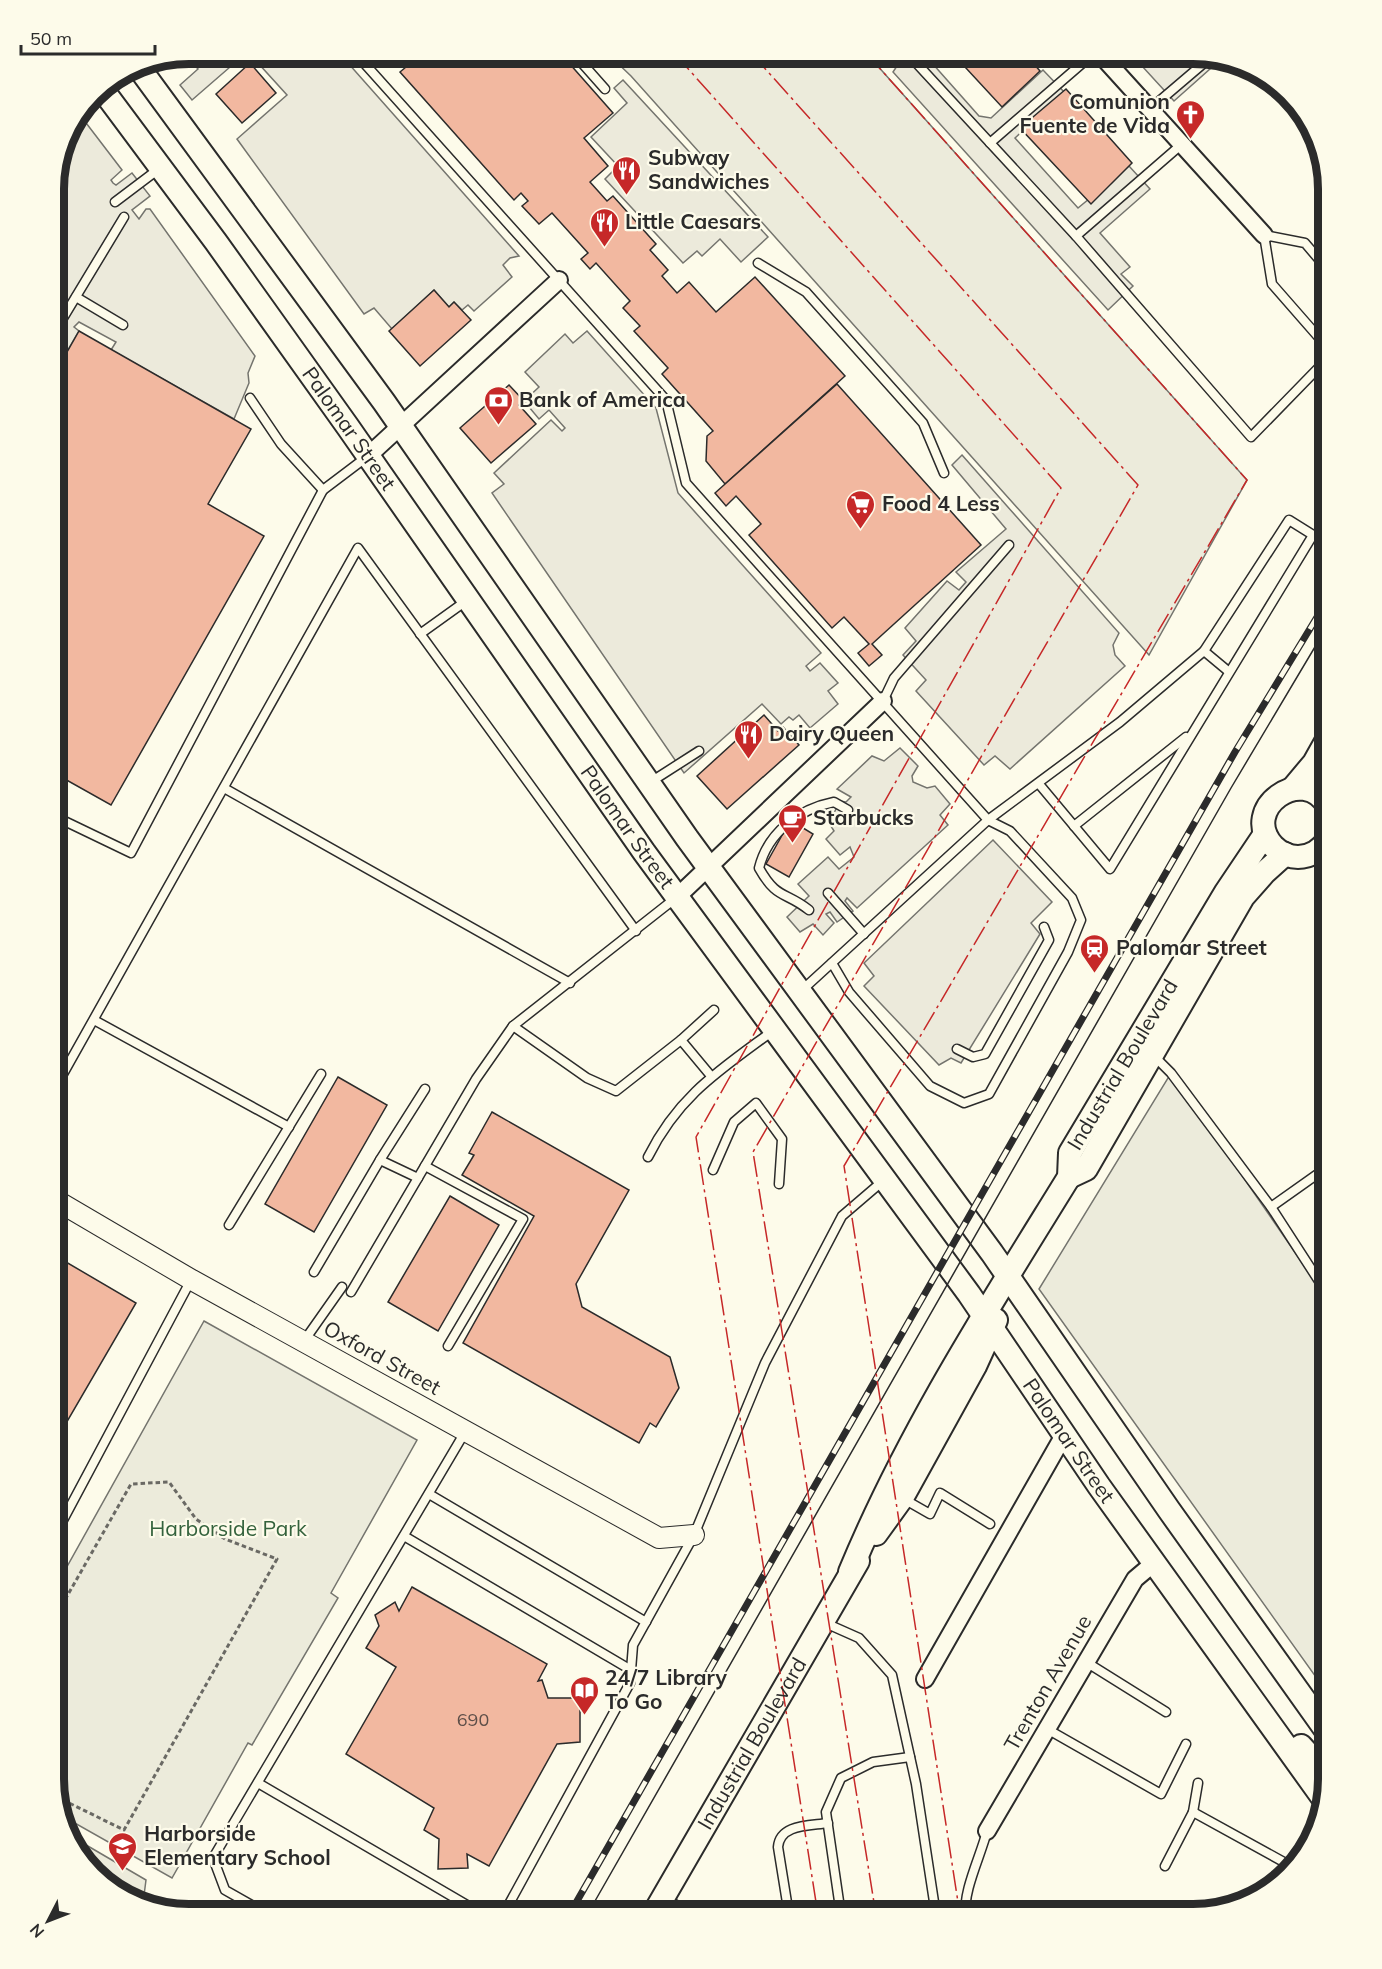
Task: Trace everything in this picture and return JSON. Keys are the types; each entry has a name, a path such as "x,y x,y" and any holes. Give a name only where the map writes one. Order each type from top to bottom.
{"main road":[{"name":"Palomar Street","path":"143,74 370,383 648,783 1008,1278 1318,1719"},
{"name":"Palomar Street","path":"108,96 368,456 677,897 988,1322 1154,1563 1317,1789"},
{"name":"Industrial Boulevard","path":"659,1904 850,1572 902,1498 1008,1278 1070,1177 1070,1152 1226,892 1265,834 1264,814 1268,804 1283,791 1293,788 1318,756"},
{"path":"1293,788 1318,794"},
{"path":"1265,834 1277,850 1286,855 1297,857 1318,852"},
{"name":"Industrial Boulevard","path":"1070,1177 1086,1169 1243,897 1264,872 1286,855"},
{"name":"Industrial Boulevard","path":"850,1572 876,1508 988,1322"},
{"path":"1259,1709 1302,1747 1318,1765"}],"street":[{"path":"1110,65 1264,235"},
{"path":"368,456 559,280"},
{"path":"677,897 883,701"},
{"name":"Oxford Street","path":"64,1205 192,1280 659,1538 694,1535"},
{"path":"925,1679 1064,1435"},
{"name":"Trenton Avenue","path":"987,1832 1135,1580 1154,1563"}],"lane":[{"path":"367,65 666,400 686,483 988,820 1010,831 1072,898 1081,920 1068,952 989,1094 964,1103 930,1086 849,992 832,963"},
{"path":"584,65 604,88"},
{"path":"918,65 1076,236 1251,437 1318,368"},
{"path":"990,142 1081,65"},
{"path":"1150,109 1201,65"},
{"path":"1076,236 1182,144"},
{"path":"115,202 160,167"},
{"path":"65,315 124,217"},
{"path":"1318,258 1305,243 1264,235 1272,284 1318,337"},
{"path":"758,263 806,292 923,423 944,473"},
{"path":"76,297 123,325"},
{"path":"250,398 281,444 323,490"},
{"path":"65,821 131,853 323,490 368,456"},
{"path":"800,992 988,820 1120,722 1204,651 1289,520 1312,535 1110,869 1039,784"},
{"path":"883,701 894,678 1009,546"},
{"path":"64,1072 358,548 636,931"},
{"path":"420,634 468,599"},
{"path":"1204,651 1228,671"},
{"path":"1074,826 1192,732"},
{"path":"648,783 699,751"},
{"path":"224,788 570,983"},
{"path":"809,910 798,901 777,893 768,883 759,868 763,854 792,819 811,807 834,802 848,810"},
{"path":"828,893 864,934"},
{"path":"351,1292 476,1078 513,1026 677,897"},
{"path":"957,1049 974,1057 985,1054 1049,940 1044,927"},
{"path":"513,1026 587,1078 616,1091 681,1040 714,1010"},
{"path":"94,1020 289,1127"},
{"path":"648,1157 663,1128 711,1076 774,1030"},
{"path":"681,1040 711,1076"},
{"path":"1152,1054 1171,1073 1318,1273"},
{"path":"229,1225 321,1074"},
{"path":"314,1272 424,1089"},
{"path":"713,1170 734,1122 756,1103 782,1139 779,1184"},
{"path":"380,1160 418,1178"},
{"path":"425,1166 523,1219 448,1346"},
{"path":"1271,1207 1318,1174"},
{"path":"508,1904 630,1683 633,1645 694,1535 765,1363 842,1216 884,1180"},
{"path":"64,1518 192,1280"},
{"path":"304,1342 342,1287"},
{"path":"250,1904 225,1890 213,1858 465,1431"},
{"path":"902,1498 930,1514 940,1493 990,1524"},
{"path":"429,1494 646,1622"},
{"path":"404,1536 631,1670"},
{"path":"822,1622 859,1638 892,1675 910,1757 934,1904"},
{"path":"1086,1662 1167,1712"},
{"path":"1047,1730 1161,1794 1186,1744"},
{"path":"839,1904 826,1812 841,1778 873,1762 910,1757"},
{"path":"258,1783 465,1904"},
{"path":"1165,1866 1193,1812 1198,1783"},
{"path":"1193,1812 1285,1863"},
{"path":"787,1904 778,1838 795,1828 828,1823"},
{"path":"964,1904 980,1862 987,1832"}],"path":[{"path":"64,1601 131,1484 169,1482 196,1519 225,1539 277,1558 124,1830 67,1802"}],"green space":[{"path":"620,65 877,65 1247,480 1149,655"},
{"path":"1171,1073 1318,1286 1318,1680 1039,1289"},
{"name":"Harborside Park","path":"204,1321 417,1440 331,1593 338,1598 252,1745 248,1743 172,1878 72,1822 64,1779 64,1572"},
{"path":"81,1842 146,1880 144,1896 127,1888 101,1868"}],"shaded area":[{"path":"195,65 232,65 192,100 180,85 198,69"},
{"path":"260,65 350,65 519,256 510,258 503,265 512,277 474,311 468,305 462,310 454,302 449,307 434,290 392,329 374,308 364,314 237,139 287,95"},
{"path":"898,65 934,65 979,116 991,118 1043,70 1065,93 1015,138 1078,208 1129,166 1150,189 1100,233 1130,267 1121,274 1133,286 1108,310 893,72"},
{"path":"1141,65 1213,66 1174,101"},
{"path":"623,80 768,237 741,262 720,239 702,256 697,251 683,263 605,179 618,166 591,137 627,103 614,88"},
{"path":"85,122 122,170 111,180 113,183 116,185 132,173 150,196 132,210 139,219 146,209 150,209 255,356 248,373 249,383 234,419 111,350 116,342 79,322 74,327 79,331 65,355 65,182 69,157 77,134"},
{"path":"587,331 656,408 678,493 821,653 806,666 810,671 820,663 838,683 828,691 838,704 810,728 799,715 793,720 789,717 781,724 762,704 684,773 492,493 504,484 494,473 551,420 562,431 565,428 549,410 539,419 524,401 539,387 525,372 565,334 573,343"},
{"path":"962,455 1119,633 1113,645 1115,655 1125,666 1010,769 995,756 984,765 916,691 926,680 903,655 916,641 905,628 947,581 959,590 966,582 956,572 1006,529 952,465"},
{"path":"900,748 918,766 912,776 913,782 927,788 935,786 950,804 940,815 948,825 857,908 847,898 845,901 853,911 837,922 830,912 826,914 834,923 823,935 813,924 800,932 787,917 809,896 798,884 828,857 839,869 854,857 850,847 840,855 826,839 834,831 829,823 840,801 846,802 851,797 837,789 872,756 884,761"},
{"path":"993,840 1052,902 1031,923 1040,934 961,1063 951,1058 939,1065 864,986 874,976 864,963"}],"building":[{"path":"248,65 252,65 276,93 242,123 216,94"},
{"path":"404,65 571,65 613,113 584,138 608,166 590,182 607,201 613,196 656,244 650,250 668,270 662,276 677,293 689,282 716,312 755,277 845,376 725,484 706,461 707,436 713,431 662,374 668,368 634,331 640,326 623,308 630,301 596,263 590,269 581,259 588,253 552,213 539,224 522,206 528,201 521,193 514,200 400,72 406,67"},
{"path":"963,65 1035,65 1040,71 1002,107"},
{"path":"1066,89 1132,163 1091,204 1020,128"},
{"path":"434,290 449,307 454,302 471,320 420,366 389,331"},
{"path":"79,331 251,429 208,504 264,536 111,805 65,779 65,356"},
{"name":"Food 4 Less","path":"837,384 981,545 872,644 882,655 869,666 858,653 869,644 844,617 832,628 749,535 761,524 736,496 726,506 715,493"},
{"name":"Bank of America","path":"509,385 524,401 519,405 536,424 491,463 460,428"},
{"name":"Dairy Queen","path":"764,715 778,731 783,727 799,745 727,809 697,776"},
{"name":"Starbucks","path":"795,823 813,834 789,877 766,864 785,830 789,833"},
{"path":"338,1077 387,1105 314,1232 265,1204"},
{"path":"492,1112 629,1190 576,1284 582,1307 670,1357 679,1388 656,1427 650,1423 639,1443 463,1343 534,1216 462,1175 474,1155 469,1153"},
{"path":"450,1196 499,1225 438,1331 388,1302"},
{"path":"64,1261 136,1303 64,1426"},
{"path":"412,1587 547,1664 538,1681 542,1680 548,1698 580,1698 580,1742 557,1744 489,1866 467,1854 468,1868 438,1869 439,1839 424,1830 434,1808 346,1754 396,1667 366,1648 379,1626 375,1615 395,1602 399,1611"}],"tram line":[{"path":"593,1904 1231,788 1318,642"}],"railway":[{"path":"575,1904 1235,752 1318,615"}],"power":[{"path":"685,65 1061,488 696,1137 816,1904"},
{"path":"762,65 1138,485 753,1152 874,1904"},
{"path":"877,65 1247,480 844,1166 958,1904"}],"place":[{"name":"Comunion Fuente de Vida","path":"1191,140"},
{"name":"Subway Sandwiches","path":"627,196"},
{"name":"Little Caesars","path":"604,248"},
{"name":"Bank of America","path":"498,426"},
{"name":"Food 4 Less","path":"861,530"},
{"name":"Dairy Queen","path":"748,760"},
{"name":"Starbucks","path":"792,844"},
{"name":"Palomar Street","path":"1095,974"},
{"name":"24/7 Library To Go","path":"584,1716"},
{"name":"Harborside Elementary School","path":"123,1872"}]}
